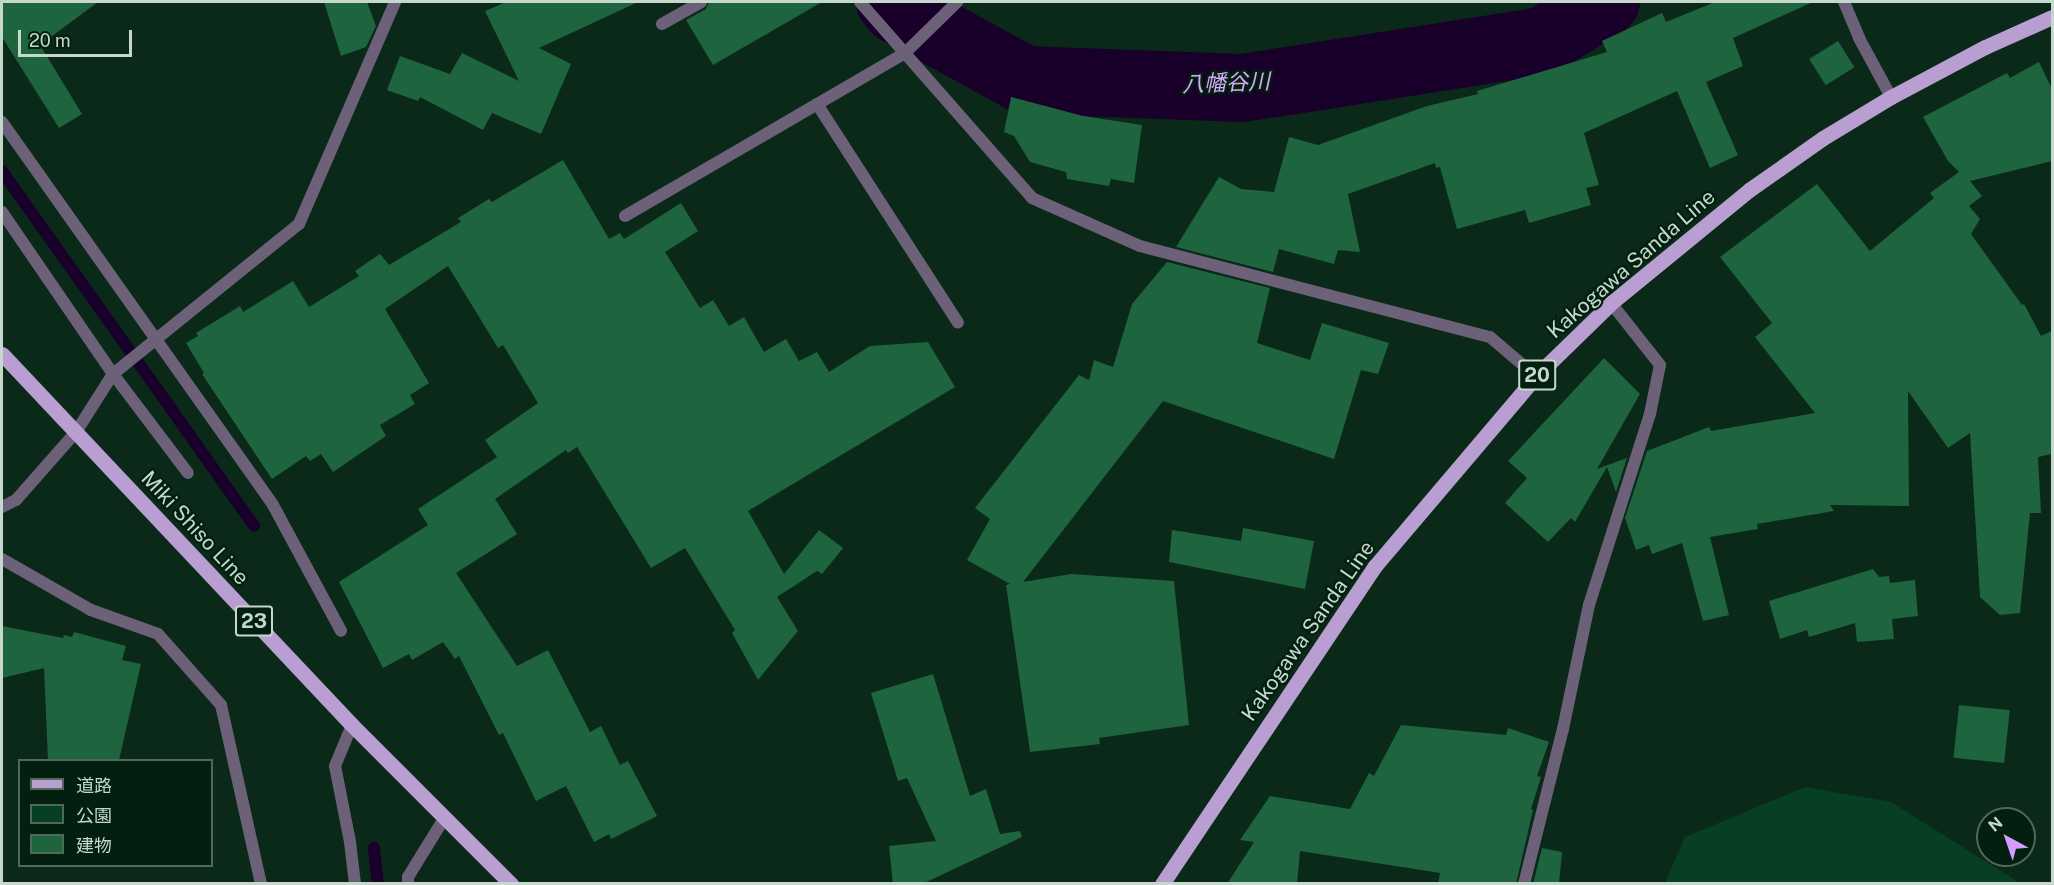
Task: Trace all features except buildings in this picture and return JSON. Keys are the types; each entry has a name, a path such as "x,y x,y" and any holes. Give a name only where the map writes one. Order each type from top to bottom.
{"main road":[{"name":"Kakogawa Sanda Line","path":"1162,884 1375,566 1536,376 1611,303 1749,190 1823,138 1891,97 1985,47 2052,17"},
{"name":"Miki Shiso Line","path":"2,354 352,725 510,884"}],"street":[{"path":"2,507 16,500 76,432 113,374 299,224 395,2"},
{"path":"662,24 701,2"},
{"path":"860,2 1032,198 1140,246 1490,337 1536,376"},
{"path":"625,216 905,53 956,2"},
{"path":"1844,2 1859,38 1891,97"},
{"path":"817,104 958,323"},
{"path":"2,122 273,505 341,631"},
{"path":"2,212 113,374 188,473"},
{"path":"1524,884 1563,729 1589,605 1650,414 1660,365 1611,303"},
{"path":"2,559 91,610 158,634 222,705 261,884"},
{"path":"352,725 334,766 350,842 355,884"},
{"path":"408,884 408,878 445,817"}],"green space":[{"path":"1805,787 1891,802 1976,855 1976,867 1995,867 2020,883 1665,883 1685,837"}],"waterway":[{"name":"八幡谷川","path":"890,2 897,10 1025,80 1243,88 1543,41 1606,2"},
{"path":"2,171 254,526"},
{"path":"374,848 378,884"}]}
